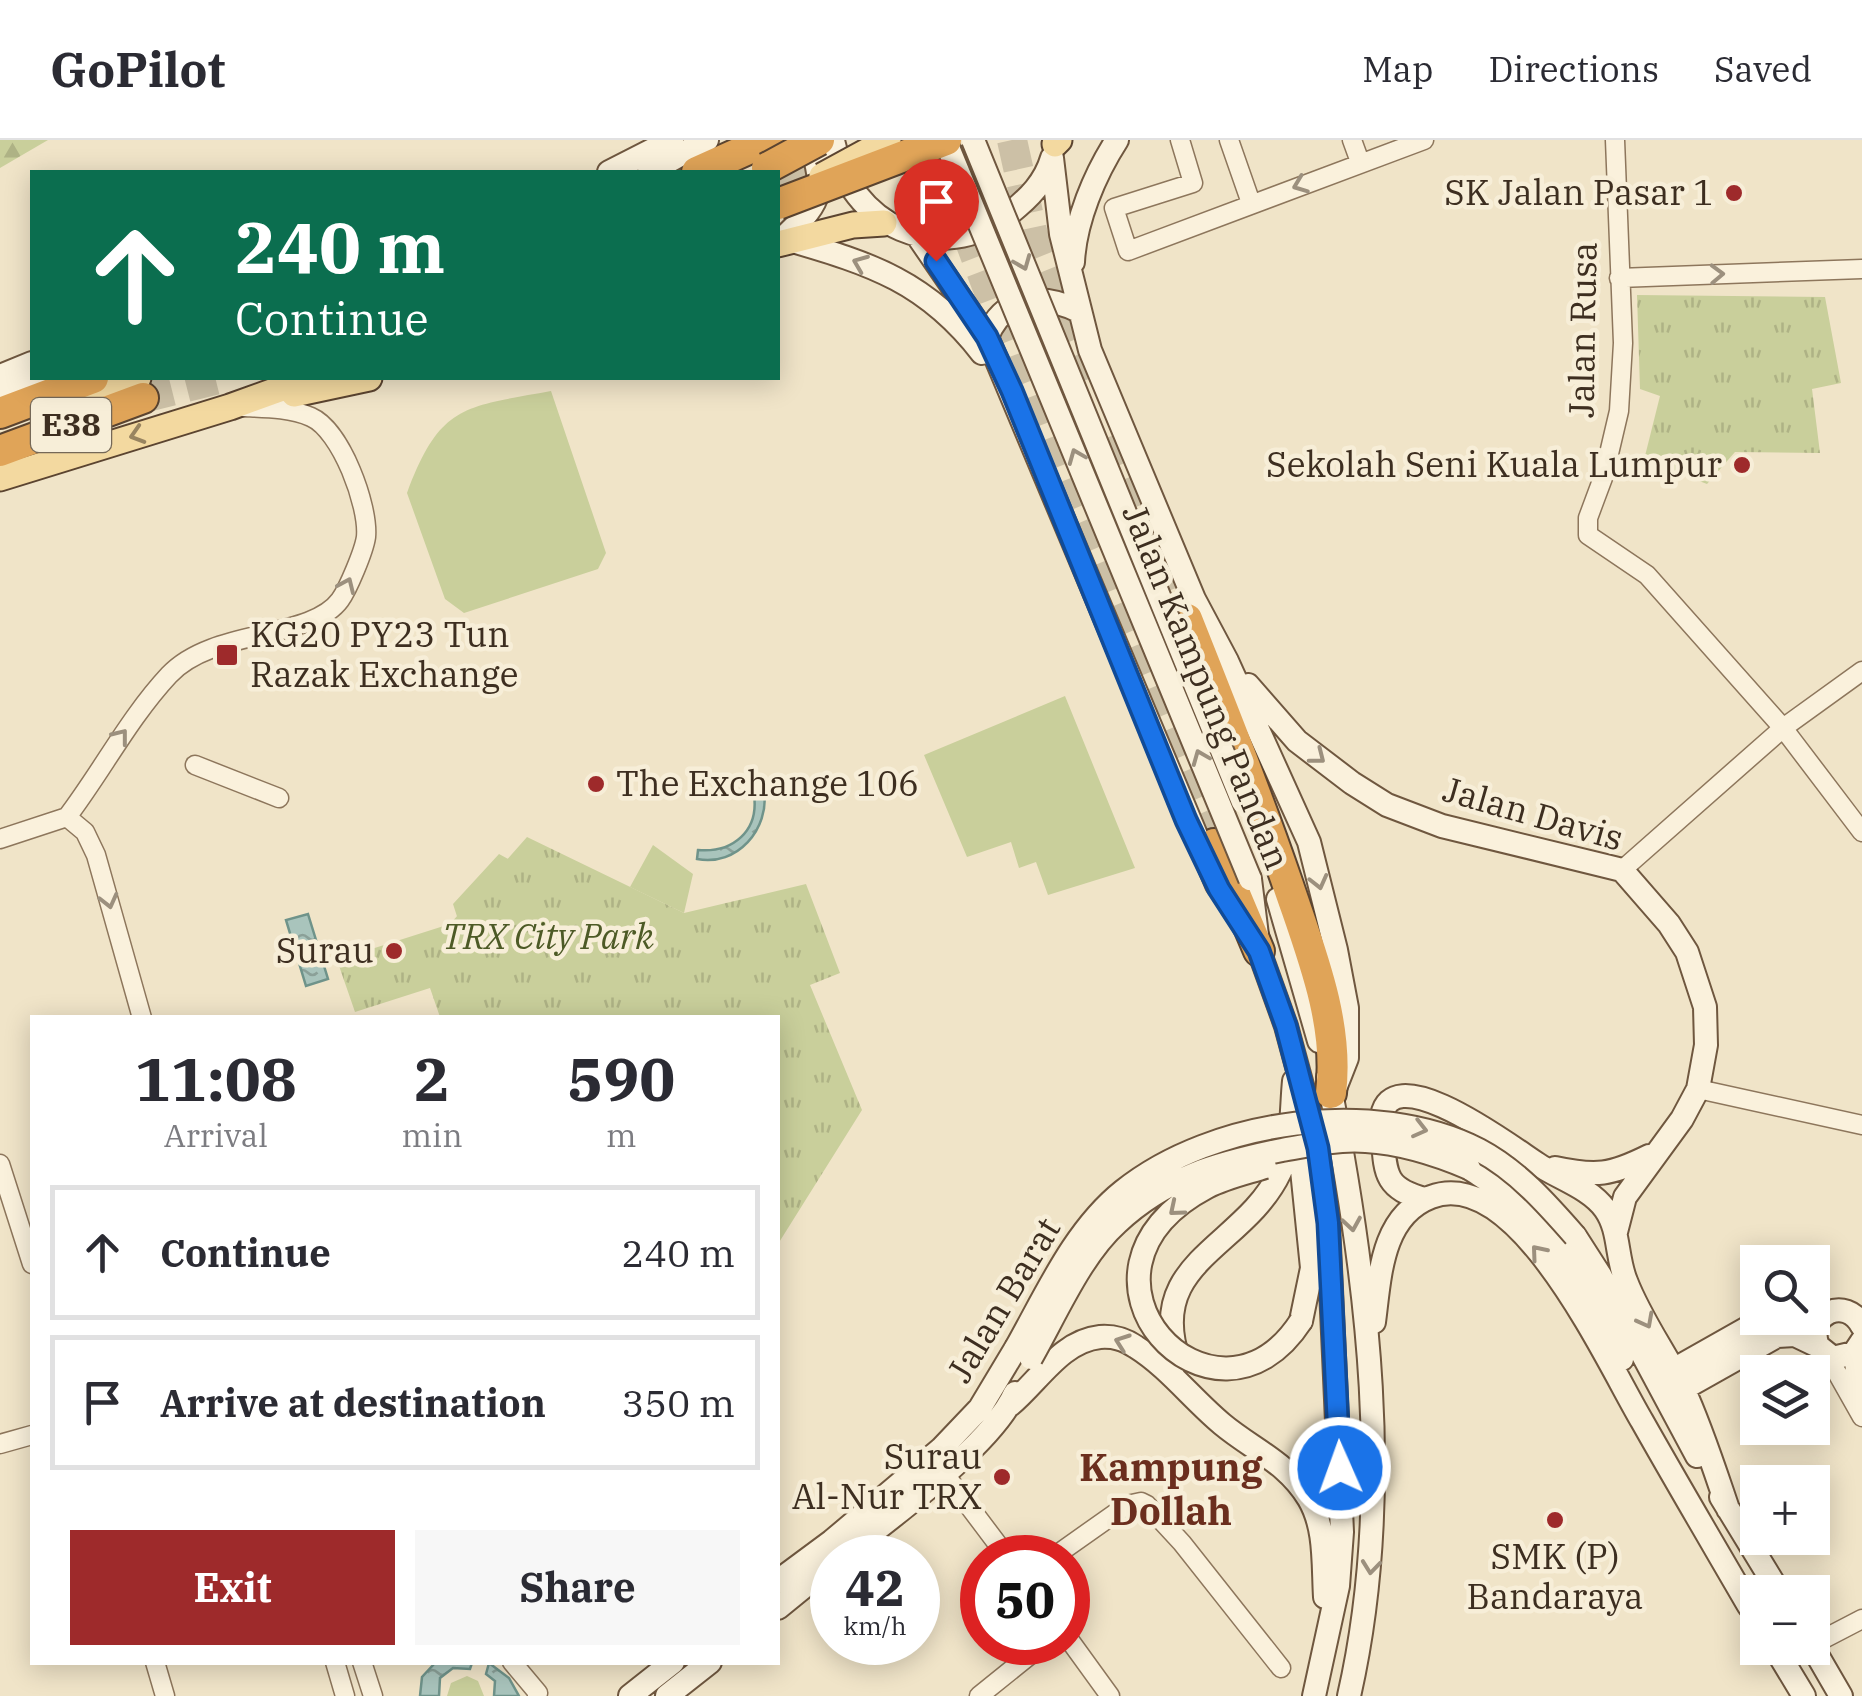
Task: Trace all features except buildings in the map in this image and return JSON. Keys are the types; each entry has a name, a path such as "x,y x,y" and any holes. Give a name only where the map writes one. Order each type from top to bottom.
{"highway":[{"path":"672,170 736,140"},
{"path":"708,170 765,160 819,140"},
{"path":"780,201 946,140"},
{"name":"E38","path":"0,413 87,380"},
{"name":"E38","path":"0,451 140,388"},
{"path":"1187,619 1264,815 1313,958 1335,1059 1327,1118"},
{"path":"1214,844 1259,951"}],"main road":[{"path":"613,170 672,140"},
{"path":"653,170 708,140"},
{"path":"781,242 818,198 820,172 808,140"},
{"path":"765,160 831,140 855,192 868,209 884,223 942,239 995,225 1034,191 1048,171 1055,146"},
{"path":"780,201 888,140"},
{"name":"Jalan Kampung Pandan","path":"946,140 1250,879 1259,951 1286,1026 1318,1148 1328,1223 1342,1532 1338,1586 1314,1696"},
{"name":"Jalan Kampung Pandan","path":"973,140 1243,802 1298,962 1362,1290 1374,1537 1364,1632 1350,1696"},
{"path":"1072,283 1074,248 1083,215 1103,162 1118,140"},
{"path":"1055,146 1061,234 1090,350 1194,599 1228,661 1309,842 1347,1008 1347,1058 1327,1118 1272,1165 1210,1185 1193,1195 1152,1233 1138,1268 1140,1298 1152,1326 1174,1351 1203,1366 1244,1366 1267,1356 1293,1334 1301,1320 1312,1268 1294,1081 1286,1026"},
{"path":"781,242 854,225 884,223"},
{"path":"917,235 987,337 1186,820 1219,889 1259,951"},
{"path":"781,242 859,260 924,293 960,325 1012,391"},
{"path":"987,337 994,318 1017,304 1050,300 1079,312"},
{"path":"0,376 30,364"},
{"path":"0,394 38,380"},
{"path":"0,478 304,380"},
{"path":"230,406 359,380"},
{"path":"0,425 140,388"},
{"name":"Jalan Davis","path":"1228,661 1297,741 1387,804 1442,826 1622,870 1669,924 1687,952 1698,980 1706,1007 1706,1045 1698,1089 1626,1197 1616,1232"},
{"path":"1223,1426 1180,1363 1172,1339 1173,1297 1200,1260 1260,1204 1280,1172 1287,1154 1294,1081"},
{"path":"1425,1199 1406,1194 1392,1184 1385,1168 1382,1114 1389,1102 1404,1095 1420,1097 1489,1130 1591,1195 1605,1209 1616,1232 1626,1282 1678,1380 1728,1509"},
{"path":"1327,1118 1399,1124 1437,1134 1480,1151 1521,1179 1567,1240 1600,1275 1728,1509 1769,1575"},
{"name":"Jalan Barat","path":"868,1535 967,1454 1010,1406 1023,1353 1072,1250 1122,1192 1156,1169 1235,1137 1327,1118"},
{"path":"1537,1164 1601,1175 1618,1172 1658,1152"},
{"path":"1367,1364 1387,1242 1400,1221 1425,1199 1445,1192 1478,1198 1512,1222 1545,1259 1740,1590"},
{"path":"1567,1240 1740,1586"},
{"path":"1822,1351 1814,1331 1828,1311 1856,1332"},
{"path":"1830,1316 1856,1332"},
{"path":"1678,1380 1777,1336 1796,1335 1840,1358 1856,1332"},
{"path":"1678,1380 1741,1335"},
{"path":"1010,1406 1073,1345 1087,1339 1120,1338 1140,1349 1223,1426 1272,1456 1310,1501 1320,1527 1328,1640"},
{"name":"Jalan Barat","path":"780,1580 942,1449 1023,1353"},
{"path":"780,1606 810,1582"},
{"path":"630,1696 668,1665"},
{"path":"667,1696 706,1665"},
{"path":"1785,1665 1804,1696"},
{"path":"1823,1665 1841,1696"}],"street":[{"path":"1180,140 1193,183 1114,208 1128,251 1424,140"},
{"path":"1229,140 1250,203"},
{"path":"1352,140 1360,162"},
{"name":"Jalan Rusa","path":"1616,140 1623,342 1619,411 1604,475 1588,518 1588,534 1647,575 1783,728"},
{"path":"1619,278 1862,269"},
{"path":"0,839 66,817 86,792 108,752 170,673 209,646 320,616 340,601 366,536 354,478 335,440 314,418 278,408 230,406"},
{"path":"1622,870 1783,728 1862,671"},
{"path":"1783,728 1862,832"},
{"path":"196,765 280,798"},
{"path":"66,817 85,832 96,855 141,1015"},
{"path":"1698,1089 1862,1125"},
{"path":"0,1164 30,1258"},
{"path":"1856,1332 1859,1411"},
{"path":"1822,1351 1859,1411"},
{"path":"0,1444 30,1435"},
{"path":"944,1474 990,1535"},
{"path":"1085,1535 1127,1505 1147,1505 1281,1668"},
{"path":"1830,1636 1862,1619"},
{"path":"155,1665 165,1696"},
{"path":"337,1665 345,1696"},
{"path":"363,1665 373,1696"},
{"path":"515,1665 537,1696"},
{"path":"979,1696 1017,1665"},
{"path":"1088,1665 1110,1696"}],"green space":[{"path":"0,140 48,140 0,168"},
{"path":"1637,295 1825,297 1841,383 1812,389 1820,453 1735,452 1707,484 1644,460 1660,396 1640,389"},
{"path":"551,391 606,553 598,569 464,613 445,599 407,493 431,442 459,415 496,401"},
{"path":"1065,696 1135,868 1048,895 1036,862 1019,868 1011,842 967,857 924,755"},
{"name":"TRX City Park","path":"527,837 684,913 806,884 840,973 810,985 862,1110 780,1241 780,1015 439,1015 430,988 355,1012 337,960 450,924"},
{"path":"653,845 693,874 684,913 630,887"},
{"path":"499,854 527,869 463,935 453,904"},
{"path":"467,1676 478,1681 484,1696 447,1696 451,1683"}],"water":[{"path":"764,790 762,818 748,842 725,857 697,859 698,850 722,848 741,837 752,819 754,795"},
{"path":"308,914 328,979 306,986 286,920"},
{"path":"433,1665 471,1665 470,1669 453,1668 440,1678 439,1696 420,1696 422,1677"},
{"path":"492,1665 509,1678 519,1696 494,1696 495,1681 486,1674"}],"tunnel":[{"path":"1012,140 1033,235 1091,378"},
{"path":"780,181 821,162 831,143"},
{"path":"940,143 956,205 1070,504 1214,844"},
{"path":"143,398 214,380"},
{"path":"1114,435 1187,619"}],"place":[{"name":"SK Jalan Pasar 1","path":"1734,193"},
{"name":"Sekolah Seni Kuala Lumpur","path":"1742,465"},
{"name":"KG20 PY23 Tun Razak Exchange","path":"227,655"},
{"name":"The Exchange 106","path":"596,784"},
{"name":"Surau","path":"394,951"},
{"name":"Surau Al-Nur TRX","path":"1002,1477"},
{"name":"SMK (P) Bandaraya","path":"1555,1520"}],"district":[{"name":"Kampung Dollah","path":"1171,1490"}],"route":[{"path":"936,261 987,337 1012,391 1186,820 1219,889 1259,951 1286,1026 1318,1148 1328,1223 1340,1468"}]}
